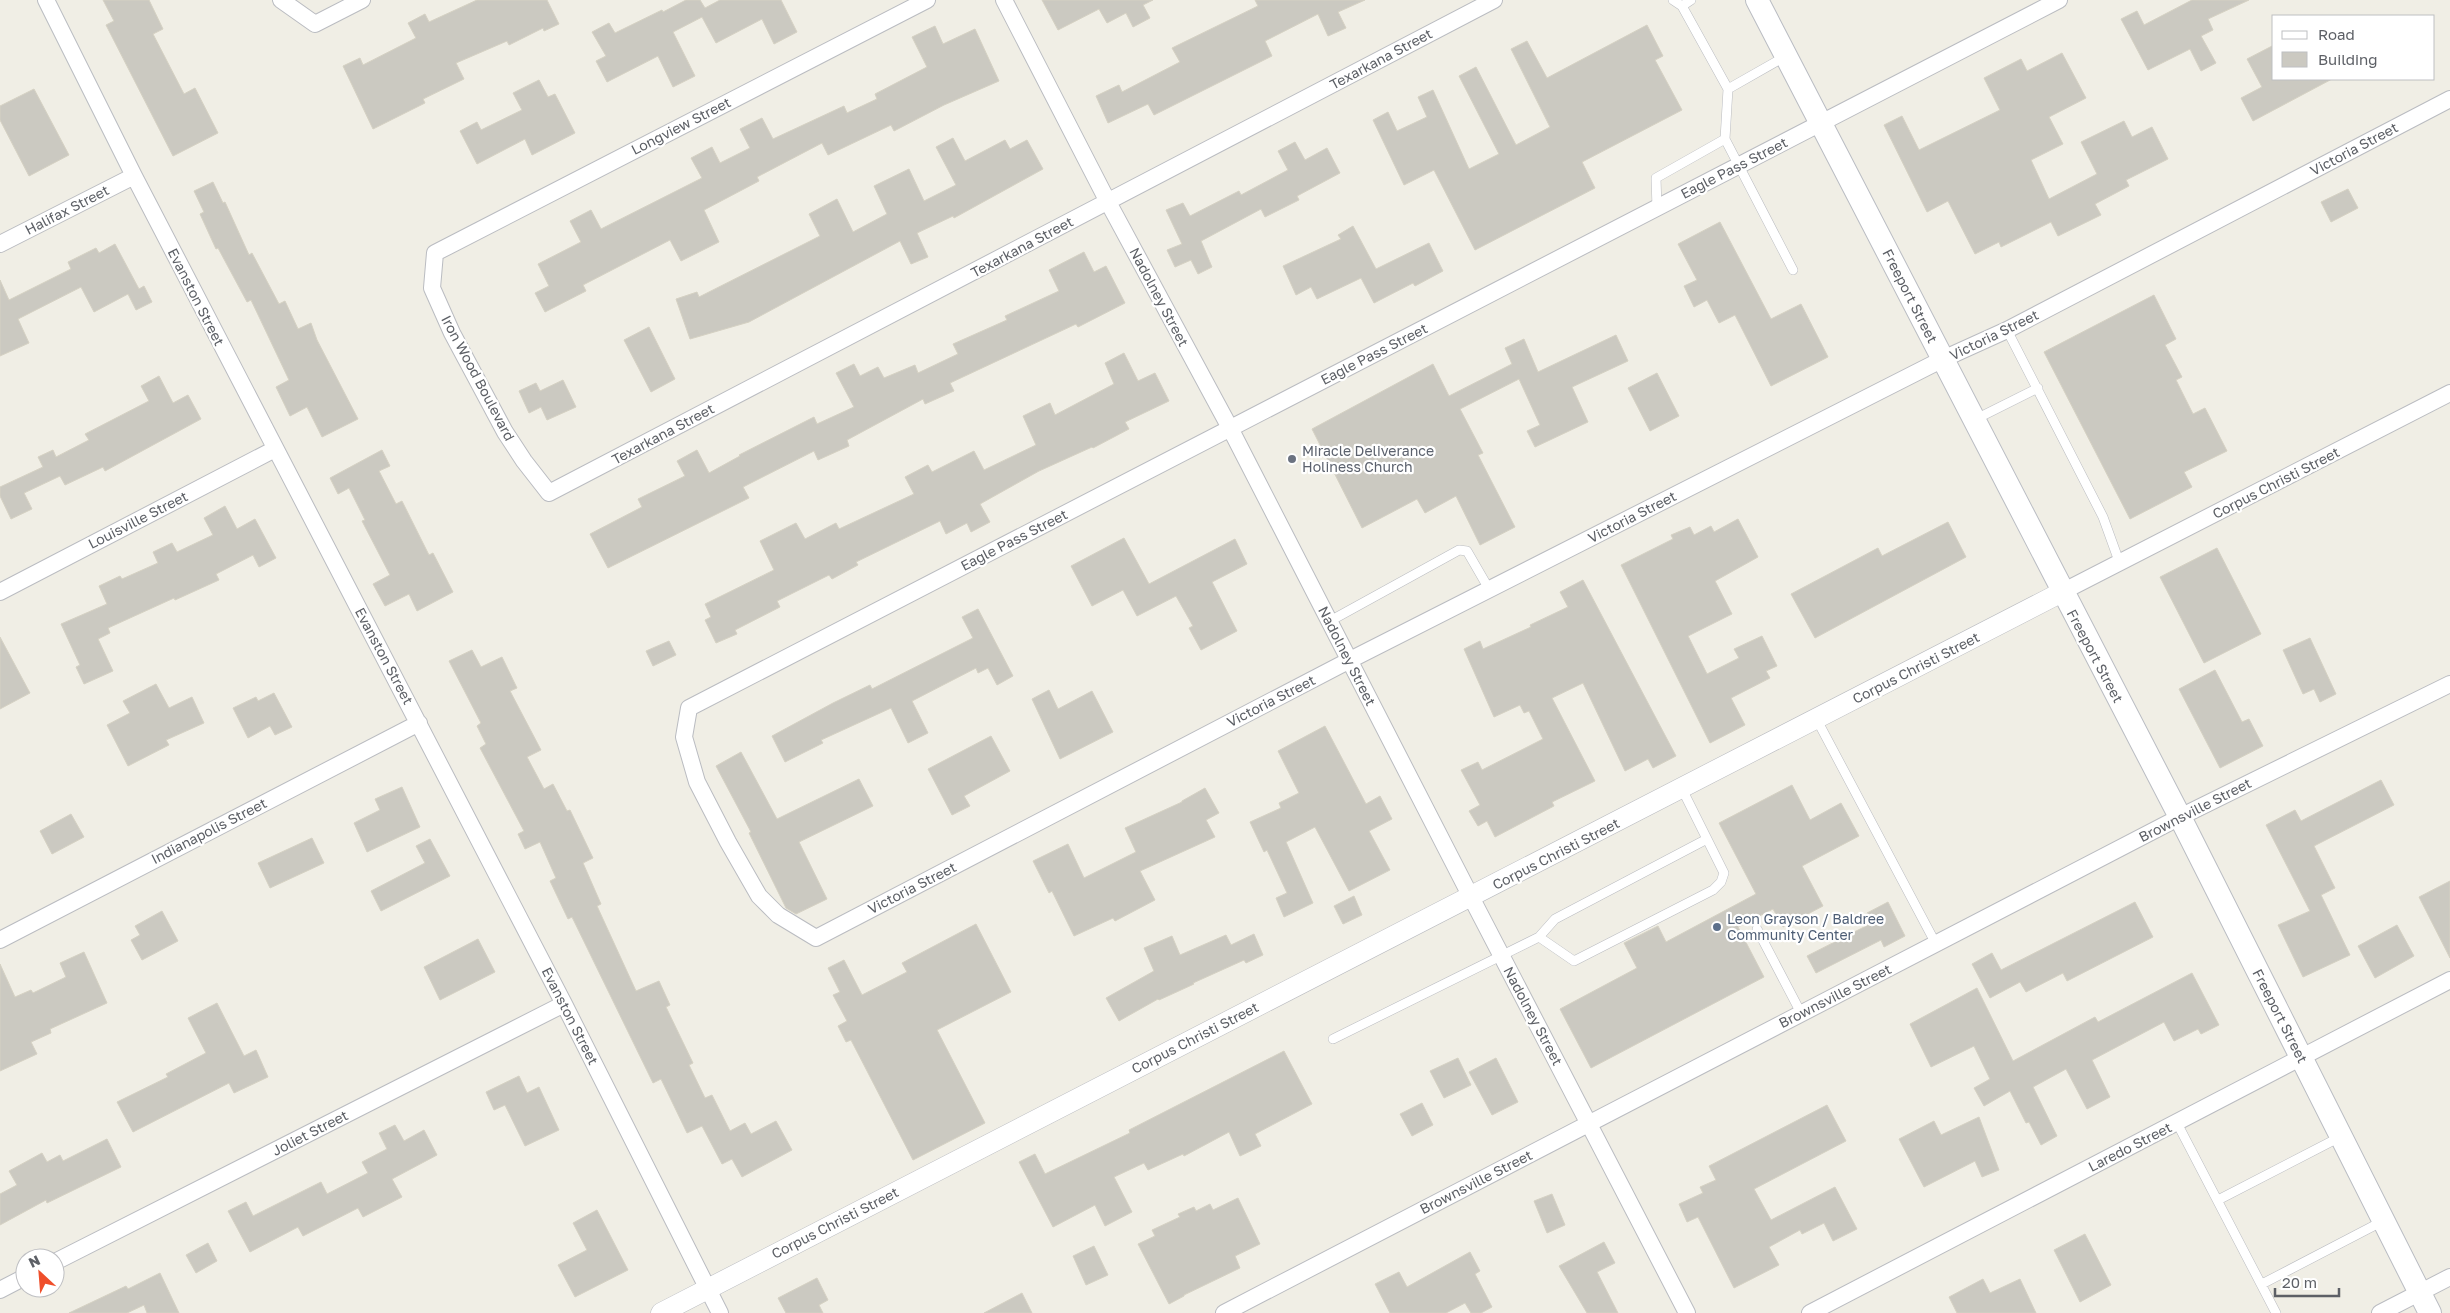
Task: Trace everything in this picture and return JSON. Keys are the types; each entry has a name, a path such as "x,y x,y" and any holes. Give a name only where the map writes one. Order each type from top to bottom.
{"main road":[{"name":"Freeport Street","path":"1757,0 2180,817 2430,1313"}],"street":[{"name":"Evanston Street","path":"46,0 134,176 564,1004 720,1313"},
{"path":"281,0 315,24 362,0"},
{"name":"Longview Street","path":"435,253 927,0"},
{"name":"Nadolney Street","path":"1004,0 1108,202 1230,428 1470,897 1687,1313"},
{"name":"Texarkana Street","path":"549,493 1494,0"},
{"name":"Eagle Pass Street","path":"816,938 778,915 758,896 728,842 697,782 684,737 689,708 2059,0"},
{"name":"Victoria Street","path":"816,938 1350,660 1943,359 2007,330 2450,99"},
{"name":"Halifax Street","path":"0,244 134,176"},
{"name":"Iron Wood Boulevard","path":"435,253 432,288 452,333 506,432 524,461 549,493"},
{"name":"Corpus Christi Street","path":"661,1313 2450,393"},
{"name":"Louisville Street","path":"0,592 275,449"},
{"name":"Brownsville Street","path":"1224,1313 2180,817 2450,684"},
{"name":"Indianapolis Street","path":"0,940 419,723"},
{"name":"Laredo Street","path":"1810,1313 2450,980"},
{"name":"Joliet Street","path":"65,1257 564,1004"},
{"path":"2380,1313 2450,1277"},
{"path":"0,1290 15,1282"}],"lane":[{"path":"1673,0 1682,6 1728,89 1725,139 1793,270"},
{"path":"1682,6 1691,0"},
{"path":"1728,89 1786,56"},
{"path":"1657,208 1656,178 1725,139"},
{"path":"2007,330 2103,517 2120,564"},
{"path":"1974,420 2038,388"},
{"path":"1330,622 1459,550 1467,551 1489,590"},
{"path":"1817,720 1936,944"},
{"path":"1539,937 1574,961 1713,890 1721,882 1724,873 1682,789"},
{"path":"1333,1039 1539,937 1555,919 1708,839"},
{"path":"1757,929 1801,1013"},
{"path":"2177,1122 2276,1313"},
{"path":"2218,1200 2340,1136"},
{"path":"2262,1284 2383,1221"}],"building":[{"path":"103,0 149,0 163,29 153,34 184,94 195,88 218,133 173,156 106,25 114,21"},
{"path":"477,0 547,0 559,24 544,31 543,28 509,45 507,41 456,63 464,79 423,99 425,103 373,129 343,66 360,58 363,65 416,38 408,23 425,14 429,22"},
{"path":"686,0 700,0 705,8 720,0 781,0 797,32 774,44 762,19 716,43 702,17 673,32 695,76 673,87 658,56 607,82 596,61 606,56 592,32 609,23 615,33"},
{"path":"1042,0 1153,0 1143,5 1150,18 1133,27 1126,13 1107,23 1099,9 1058,30"},
{"path":"1255,0 1365,0 1338,12 1346,28 1328,36 1318,14 1265,41 1272,56 1154,115 1148,104 1108,123 1096,96 1119,85 1122,92 1180,62 1172,48 1258,6"},
{"path":"2192,0 2249,0 2208,19 2213,30 2201,36 2216,63 2201,71 2190,49 2148,70 2121,19 2137,11 2144,25"},
{"path":"1647,25 1663,56 1655,60 1682,110 1582,162 1595,188 1475,250 1434,170 1404,185 1373,120 1388,112 1397,131 1427,117 1418,97 1433,90 1469,169 1499,154 1459,76 1476,67 1516,145 1550,127 1511,49 1527,41 1547,78"},
{"path":"935,26 943,44 975,29 999,81 944,105 894,131 891,125 828,155 822,143 757,177 759,181 704,210 719,242 681,261 670,240 583,285 586,291 545,312 535,293 549,286 538,264 581,242 570,221 591,210 601,229 702,178 691,158 712,147 720,163 750,148 740,129 762,118 773,139 844,106 847,113 877,99 875,94 927,67 912,37"},
{"path":"2272,46 2272,80 2330,80 2253,121 2241,98 2262,87 2247,59"},
{"path":"2062,53 2086,98 2049,117 2063,144 2031,160 2049,199 2097,174 2081,142 2124,121 2132,137 2152,127 2168,159 2126,180 2129,186 2095,204 2101,215 2058,236 2051,222 2001,247 1999,242 1975,254 1948,201 1927,212 1884,125 1902,116 1919,150 2000,110 1984,78 2021,59 2027,71"},
{"path":"539,80 548,97 555,94 575,133 532,155 525,139 477,164 460,131 477,122 481,130 522,110 513,93"},
{"path":"34,89 69,155 29,176 0,120 0,106"},
{"path":"953,138 965,161 1005,140 1010,149 1027,140 1043,169 954,218 953,216 917,233 928,257 911,264 900,241 749,322 690,339 676,299 697,292 699,297 820,236 809,214 837,199 853,232 887,214 874,186 909,169 924,201 956,185 936,147"},
{"path":"1295,142 1305,160 1327,148 1340,173 1297,196 1299,200 1265,217 1261,209 1201,241 1212,267 1198,274 1191,260 1175,267 1167,250 1182,244 1166,210 1183,203 1190,216 1239,191 1241,195 1288,170 1278,151"},
{"path":"213,182 223,203 225,202 249,255 252,253 279,304 285,301 298,329 311,323 317,340 358,419 322,437 307,407 290,416 276,387 289,380 251,300 247,302 218,248 216,249 200,214 204,212 194,191"},
{"path":"2348,189 2358,208 2331,222 2321,202"},
{"path":"1720,222 1771,319 1801,304 1828,357 1771,386 1735,315 1719,323 1707,300 1694,307 1684,286 1697,280 1678,244"},
{"path":"1353,226 1376,269 1429,243 1443,271 1415,286 1413,283 1374,303 1361,278 1317,299 1311,287 1296,295 1283,266 1341,239 1338,235"},
{"path":"115,244 139,289 144,286 152,302 136,310 128,294 94,312 81,287 18,319 29,343 0,356 0,280 9,300 71,269 68,262 96,248 99,253"},
{"path":"1084,252 1094,272 1106,266 1125,303 1078,327 1076,324 950,383 954,391 925,404 923,399 847,440 849,446 818,460 814,451 743,487 749,498 608,568 590,534 642,507 638,499 685,476 677,461 697,450 709,473 739,455 814,417 817,424 854,407 836,373 854,364 860,376 878,367 884,378 915,365 918,373 958,354 953,344 1007,320 1005,316 1059,291 1049,270"},
{"path":"2154,295 2176,339 2165,345 2182,377 2176,380 2193,414 2205,408 2227,451 2184,472 2192,487 2130,519 2044,352"},
{"path":"649,327 675,379 651,392 624,340"},
{"path":"1616,335 1628,361 1572,387 1588,422 1535,447 1527,431 1540,425 1519,379 1460,409 1483,453 1478,455 1515,527 1480,545 1456,496 1425,513 1417,499 1362,528 1312,429 1433,364 1449,396 1512,364 1505,348 1524,339 1538,372"},
{"path":"1124,353 1138,381 1155,373 1169,401 1125,422 1129,429 1093,448 1039,471 980,504 990,522 971,532 967,523 946,534 940,521 856,562 858,565 832,579 829,575 777,601 780,607 735,630 737,634 716,643 705,620 711,617 705,604 774,570 760,541 796,523 805,539 836,523 839,529 914,494 905,477 928,465 932,472 974,451 984,470 1036,445 1023,416 1050,403 1055,415 1114,384 1105,363"},
{"path":"1657,373 1679,416 1650,431 1628,388"},
{"path":"159,376 173,403 188,395 201,419 105,471 103,467 65,485 60,476 24,493 32,509 11,519 0,496 0,487 43,467 38,457 53,450 56,457 89,440 85,434 149,401 141,386"},
{"path":"563,380 576,407 547,420 541,407 529,413 519,391 536,383 540,391"},
{"path":"382,450 390,466 379,471 396,504 402,501 429,555 433,553 453,592 417,611 409,594 385,606 373,584 390,575 362,521 365,520 349,488 338,494 330,478"},
{"path":"225,506 237,529 255,519 276,558 259,567 253,555 216,574 219,580 108,628 110,633 98,639 113,671 84,684 76,667 80,665 61,624 107,604 99,586 120,576 122,579 158,563 153,552 172,543 177,552 213,535 204,518"},
{"path":"1738,519 1758,557 1715,581 1732,614 1688,636 1707,674 1739,658 1734,649 1762,636 1777,666 1766,671 1770,678 1731,698 1745,725 1710,743 1621,565 1673,539 1671,535 1690,527 1694,535 1711,526 1714,532"},
{"path":"1948,522 1966,557 1815,638 1791,594 1878,548 1882,556"},
{"path":"1124,538 1149,584 1235,539 1247,564 1212,582 1237,631 1201,650 1189,628 1193,626 1176,596 1137,616 1123,590 1092,606 1071,566"},
{"path":"2217,548 2261,634 2204,663 2160,577"},
{"path":"1583,580 1676,756 1653,768 1648,759 1625,771 1583,683 1552,698 1595,781 1552,802 1554,806 1495,837 1487,821 1478,826 1469,811 1480,805 1461,770 1478,762 1482,770 1543,739 1529,711 1524,713 1520,705 1494,717 1464,649 1480,641 1483,649 1531,627 1530,625 1568,607 1560,592"},
{"path":"978,609 1013,676 997,685 988,668 978,673 976,668 912,701 928,733 908,743 891,708 821,740 823,743 785,762 772,736 833,703 870,685 872,689 973,638 962,617"},
{"path":"0,637 30,693 0,709"},
{"path":"2310,638 2336,694 2320,702 2314,689 2303,694 2283,650"},
{"path":"669,641 676,655 653,666 646,651"},
{"path":"472,650 481,667 502,657 517,688 510,691 541,750 527,757 544,789 553,784 567,811 570,810 593,858 583,863 601,904 597,906 636,991 659,981 670,1005 666,1007 693,1063 689,1065 705,1098 712,1095 730,1131 745,1123 751,1134 776,1121 792,1150 742,1177 732,1159 722,1164 702,1126 687,1133 661,1079 653,1083 572,917 568,919 550,881 556,878 540,842 525,849 518,834 524,831 480,748 486,744 477,726 481,723 449,661"},
{"path":"2215,670 2242,722 2249,719 2263,746 2220,768 2179,689"},
{"path":"156,684 169,708 192,697 204,723 166,740 169,745 128,766 107,725 130,713 123,701"},
{"path":"1049,690 1058,709 1092,691 1113,732 1060,759 1032,699"},
{"path":"274,693 292,727 275,735 270,726 248,738 233,708 256,697 258,701"},
{"path":"1325,726 1366,804 1380,796 1392,819 1369,831 1390,870 1349,891 1315,827 1286,842 1313,903 1284,917 1276,898 1287,893 1267,850 1264,852 1250,822 1281,808 1279,803 1299,793 1278,751"},
{"path":"991,736 1010,771 964,796 970,806 952,815 928,769"},
{"path":"741,752 777,819 859,779 873,806 799,842 827,899 796,914 786,908 749,833 751,832 716,766"},
{"path":"2381,780 2394,805 2314,846 2335,888 2321,895 2350,955 2303,977 2278,925 2310,911 2266,825 2295,810 2301,821"},
{"name":"Leon Grayson / Baldree Community Center","path":"1792,785 1810,820 1841,803 1859,836 1802,866 1823,906 1783,927 1773,909 1738,927 1764,977 1591,1068 1560,1009 1637,968 1624,943 1658,926 1666,942 1756,894 1719,823"},
{"path":"402,787 420,827 367,852 354,823 380,810 375,799"},
{"path":"1205,788 1219,813 1206,820 1215,837 1140,871 1155,900 1115,921 1113,918 1074,936 1052,891 1049,893 1033,861 1068,844 1084,878 1136,852 1125,828 1182,802"},
{"path":"71,814 84,837 52,854 40,831"},
{"path":"312,838 324,863 270,888 258,863"},
{"path":"430,839 450,876 381,911 371,891 425,863 416,846"},
{"path":"2450,881 2450,958 2419,897"},
{"path":"1354,896 1362,915 1343,924 1334,906"},
{"path":"1888,902 1905,936 1884,947 1881,940 1816,973 1807,956 1872,923 1867,913"},
{"path":"2135,902 2153,937 2067,981 2063,973 2026,992 2020,982 1990,998 1972,964 1992,953 2001,970"},
{"path":"162,911 178,941 142,960 131,940 140,935 135,926"},
{"path":"976,924 1011,992 937,1030 985,1123 913,1160 851,1040 846,1042 838,1026 847,1021 833,995 840,992 828,968 844,960 862,995 907,972 902,963"},
{"path":"2397,925 2414,956 2375,978 2358,946"},
{"path":"1254,934 1263,955 1246,963 1244,960 1158,999 1119,1021 1106,998 1154,971 1144,948 1172,936 1180,955 1226,935 1231,945"},
{"path":"478,939 495,972 440,1000 424,967"},
{"path":"84,952 107,1003 50,1029 51,1033 31,1042 37,1054 0,1071 0,964 15,997 31,990 33,993 66,977 60,963"},
{"path":"2192,973 2219,1025 2201,1034 2198,1029 2174,1041 2164,1022 2092,1060 2110,1097 2087,1109 2066,1069 2033,1087 2057,1136 2041,1145 2029,1122 2026,1123 2010,1091 1984,1106 1974,1088 1990,1079 1974,1046 1931,1067 1910,1024 1977,988 2013,1061 2095,1017 2098,1022"},
{"path":"217,1003 244,1056 256,1050 268,1077 234,1093 229,1083 133,1132 117,1102 168,1077 166,1074 206,1053 188,1018"},
{"path":"1284,1051 1312,1104 1255,1134 1261,1146 1240,1156 1229,1132 1184,1156 1183,1154 1148,1170 1144,1163 1114,1177 1132,1212 1105,1226 1095,1205 1053,1227 1019,1162 1035,1154 1045,1174 1130,1133 1129,1130"},
{"path":"1458,1058 1471,1085 1444,1098 1430,1071"},
{"path":"1496,1058 1518,1102 1492,1115 1469,1072"},
{"path":"519,1076 527,1093 539,1087 559,1130 525,1146 505,1105 494,1110 486,1092"},
{"path":"1422,1103 1433,1125 1412,1136 1400,1114"},
{"path":"1827,1105 1846,1141 1754,1189 1771,1220 1835,1187 1857,1229 1833,1241 1824,1223 1802,1234 1800,1230 1769,1247 1779,1265 1734,1288 1698,1217 1687,1222 1679,1204 1703,1193 1700,1187 1716,1180 1709,1166"},
{"path":"1979,1117 1999,1170 1982,1177 1975,1161 1924,1187 1899,1139 1934,1121 1941,1135"},
{"path":"395,1125 404,1141 424,1130 437,1155 392,1179 402,1197 363,1217 358,1208 303,1236 298,1227 250,1252 228,1211 246,1202 253,1216 321,1182 327,1194 368,1173 362,1162 387,1149 379,1133"},
{"path":"107,1139 121,1167 47,1203 46,1200 0,1225 0,1194 17,1185 9,1171 42,1153 47,1162 60,1155 63,1161"},
{"path":"1552,1194 1565,1225 1547,1233 1534,1201"},
{"path":"1238,1198 1260,1244 1235,1256 1240,1268 1169,1304 1138,1244 1155,1236 1152,1230 1180,1217 1178,1214 1194,1207 1196,1211 1210,1204 1213,1210"},
{"path":"597,1210 628,1270 575,1297 558,1265 587,1250 573,1223"},
{"path":"2085,1234 2111,1285 2080,1302 2054,1250"},
{"path":"1604,1242 1615,1263 1597,1272 1618,1313 1587,1313 1559,1266"},
{"path":"208,1243 217,1261 196,1273 186,1255"},
{"path":"1094,1246 1108,1275 1086,1285 1073,1256"},
{"path":"1470,1252 1480,1271 1475,1274 1492,1307 1481,1313 1471,1313 1465,1303 1446,1313 1390,1313 1375,1284 1399,1272 1407,1287"},
{"path":"160,1273 179,1313 147,1313 144,1305 127,1313 69,1313 126,1286 128,1289"},
{"path":"817,1278 828,1300 819,1305 823,1313 786,1313 778,1298"},
{"path":"1983,1279 1990,1293 2020,1279 2036,1313 1957,1313 1949,1297"},
{"path":"1022,1293 1032,1313 984,1313"}],"place":[{"name":"Miracle Deliverance Holiness Church","path":"1292,459"},
{"name":"Leon Grayson / Baldree Community Center","path":"1717,927"}]}
